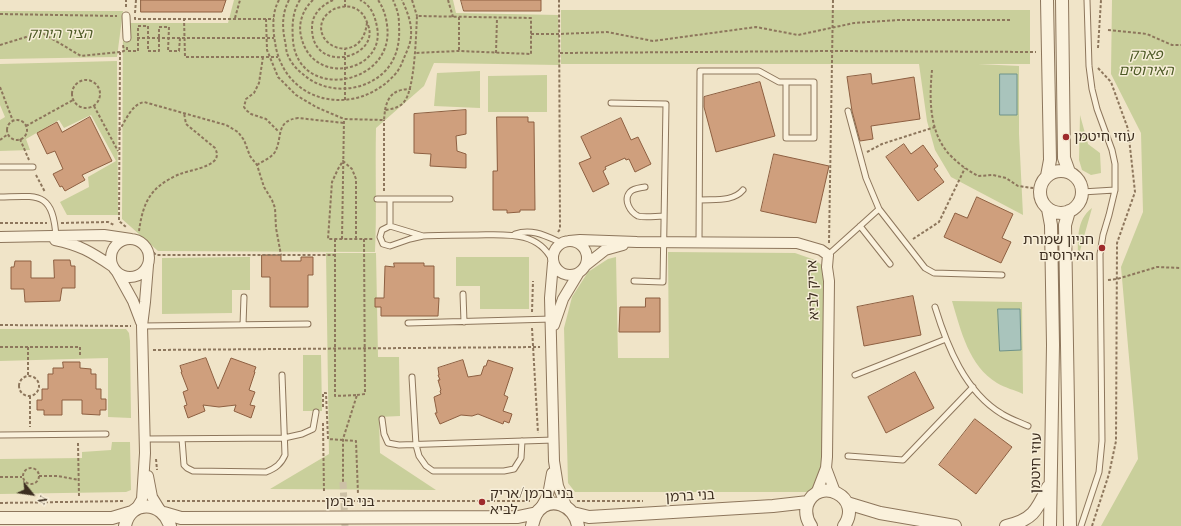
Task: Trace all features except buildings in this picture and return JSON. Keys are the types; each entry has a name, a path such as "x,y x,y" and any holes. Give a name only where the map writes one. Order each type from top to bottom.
{"street":[{"path":"1047,0 1050,160 1047,176"},
{"path":"1062,0 1064,158 1068,172"},
{"path":"126,16 127,38"},
{"path":"1056,171 1068,172 1075,176 1079,182 1082,192 1080,201 1076,207 1062,213 1048,209 1040,196 1040,189 1044,179 1056,171"},
{"name":"עוזי חיטמן","path":"1048,209 1051,225 1053,345 1050,526"},
{"path":"1069,211 1065,225 1070,526"},
{"path":"0,237 39,236 56,238 104,235 135,238 143,244 148,251 151,262 142,326"},
{"path":"56,238 93,252 121,275 128,277 134,276 144,270 151,262"},
{"path":"125,526 128,517 137,507 143,491 147,350 142,326 133,301 114,268 111,256 113,249 117,244 124,239 135,238"},
{"name":"אריק לביא","path":"565,242 580,240 637,242 797,243 821,250 828,255 826,267 828,281 826,468 835,492"},
{"path":"553,319 578,274 586,265 587,260 584,248 575,242 565,242 554,250 550,298 553,319 551,344 554,461 556,479 560,493 577,520 578,526"},
{"name":"אריק לביא","path":"586,265 605,250 615,246 637,242"},
{"path":"552,262 555,268 563,274 573,276 578,274"},
{"path":"145,453 147,474 159,508 168,519 170,526"},
{"path":"532,526 548,495 554,461"},
{"name":"אריק לביא","path":"812,498 826,468"},
{"path":"1006,526 1017,524 1027,519 1031,515 1042,500 1050,482"},
{"name":"בני ברמן","path":"137,507 148,506 159,508 181,518 518,517 546,506 560,504 589,517 773,506 812,498 827,490 835,492"},
{"path":"835,492 840,494 847,503 849,512 848,519 844,526"},
{"path":"811,526 806,515 806,508 812,498"},
{"path":"847,503 880,513 955,526"},
{"path":"0,518 112,518 137,507"}],"lane":[{"path":"1081,526 1099,472 1101,458 1100,254 1102,235 1115,190 1115,164 1112,150 1097,109 1092,89 1089,66 1087,0"},
{"path":"698,242 700,200 700,71 759,71 779,82 786,82 814,82 814,138 786,138 786,82"},
{"path":"611,103 666,104 663,282 634,281"},
{"path":"848,111 859,156 866,178 879,209 925,268 934,273 1002,275"},
{"path":"0,168 33,167"},
{"path":"645,187 634,189 630,192 627,196 629,208 639,216 664,216"},
{"path":"700,200 728,199 739,195 743,190"},
{"path":"1082,192 1115,190"},
{"path":"0,197 37,197 43,200 51,211 55,223 56,238"},
{"path":"377,199 450,198"},
{"path":"390,199 390,226"},
{"path":"828,255 879,209"},
{"path":"423,236 390,226 382,230 381,239 383,244 390,246 410,238 423,236 514,235 531,232 565,242"},
{"path":"860,226 890,264"},
{"path":"514,235 529,239 541,245 547,251 552,262"},
{"path":"463,294 464,322"},
{"path":"243,325 244,297"},
{"path":"935,307 946,339 960,367 982,399 1002,414 1028,426"},
{"path":"408,323 553,319"},
{"path":"142,326 308,324"},
{"path":"855,375 946,339"},
{"path":"182,439 184,465 193,470 266,472 281,464 285,455 282,375"},
{"path":"412,377 416,445 419,456 426,466 433,471 504,471 514,469 521,458 522,441"},
{"path":"848,456 903,460 973,387"},
{"path":"145,439 284,438 302,434 313,429 316,412"},
{"path":"382,419 384,434 388,443 399,445 554,440"},
{"path":"0,435 106,434"}],"path":[{"path":"136,0 136,19 274,19"},
{"path":"235,18 240,0"},
{"path":"279,0 276,5 272,30 279,61 294,81 311,94 330,100 349,100 368,94 384,84 398,71 408,50 411,35 409,15 402,0"},
{"path":"289,0 285,6 282,28 288,54 297,70 310,81 326,87 345,88 358,87 374,80 386,70 396,55 400,37 399,15 393,0"},
{"path":"300,0 296,6 292,25 294,50 301,64 312,74 325,79 340,80 354,78 367,71 378,61 385,49 388,33 386,16 378,0"},
{"path":"313,0 308,4 302,15 300,29 303,44 310,56 320,64 331,68 345,69 363,62 372,54 377,44 378,31 375,17 370,8 360,0"},
{"path":"333,0 319,9 314,16 312,26 313,37 317,48 324,54 333,58 345,57 359,51 365,45 369,37 369,27 367,22 361,12 356,8 345,7 331,10 323,19 321,25 324,38 334,47 345,49 359,44 366,31 367,22"},
{"path":"345,0 345,7"},
{"path":"385,110 400,106 405,101 411,89 417,16 412,0"},
{"path":"448,0 453,17"},
{"path":"551,238 560,229 559,0"},
{"path":"828,255 833,0"},
{"path":"1098,52 1100,0"},
{"path":"0,14 126,16"},
{"path":"414,53 459,51 531,54 531,18 417,16"},
{"path":"459,17 459,51"},
{"path":"184,18 186,57 278,57"},
{"path":"496,53 497,18"},
{"path":"266,19 267,50 278,77 296,95 316,107 344,119 384,120"},
{"path":"531,34 606,32 653,41 756,27 798,35 854,23 898,20 1010,20"},
{"path":"127,38 127,51 138,51 138,26 148,26 148,51 159,51 159,27 169,27 168,51 179,51 180,38"},
{"path":"1108,30 1147,34 1172,45 1181,46"},
{"path":"0,45 36,34 44,34 81,56 124,51 122,38 274,38"},
{"path":"345,49 345,100"},
{"path":"120,52 119,221 151,253 151,262"},
{"path":"560,53 1048,52"},
{"path":"263,57 259,84 254,93 246,100 244,106 251,114 266,119 280,133"},
{"path":"1092,526 1109,474 1116,441 1117,243 1135,192 1128,129 1111,82 1097,67"},
{"path":"932,70 930,94 932,117 939,140 952,157 965,168 978,176 994,175 1006,178 1018,186 1040,189"},
{"path":"82,81 92,81 96,84 101,94 100,99 94,106 85,109 76,104 73,100 72,95 75,86 82,81"},
{"path":"0,87 13,121"},
{"path":"384,199 385,110 393,93 400,90 411,89"},
{"path":"26,126 73,100"},
{"path":"119,131 138,104 149,103 233,128 244,140 250,156 257,165 264,187 272,200 281,255"},
{"path":"94,106 119,152"},
{"path":"135,238 146,203 154,191 165,182 179,174 207,165 214,161 216,157 217,153 215,148 186,124 184,113"},
{"path":"257,165 274,153 281,128 286,122 292,119 298,118 344,124"},
{"path":"342,239 344,119"},
{"path":"13,121 22,121 26,126 25,136 20,139 13,139 8,134 8,126 13,121"},
{"path":"859,156 882,144 936,128"},
{"path":"0,140 8,134"},
{"path":"20,139 46,195"},
{"path":"343,161 352,169 356,179 356,239"},
{"path":"343,161 332,182 328,239 381,239"},
{"path":"906,243 939,222 965,168"},
{"path":"0,223 108,222 114,225"},
{"path":"121,228 156,255 335,255"},
{"path":"334,239 335,396 365,394 364,239"},
{"path":"1101,281 1117,279 1157,267 1181,268"},
{"path":"533,281 533,347 539,441"},
{"path":"0,325 142,326"},
{"path":"152,326 147,350 533,347 551,344"},
{"path":"0,347 80,347 80,357"},
{"path":"28,347 28,376"},
{"path":"28,376 37,379 40,386 36,393 30,396 21,393 19,386 22,379 28,376"},
{"path":"324,492 323,393 326,393 328,439 356,441 358,494"},
{"path":"343,482 343,439 357,395"},
{"path":"30,396 30,435"},
{"path":"78,434 79,496"},
{"path":"156,439 157,474"},
{"path":"30,468 37,470 39,476 37,482 29,485 24,482 22,477 25,470 30,468"},
{"path":"39,476 58,476 79,480"},
{"path":"0,477 22,477"},
{"path":"568,507 643,501"},
{"path":"0,503 137,507"},
{"path":"159,508 541,508"}],"green space":[{"path":"234,0 453,0 456,13 558,15 560,65 434,63 424,86 376,128 375,252 158,251 122,219 123,23 228,23"},
{"name":"פארק האירוסים","path":"1112,0 1181,0 1181,526 1101,526 1138,459 1121,267 1143,212 1141,133 1111,74"},
{"path":"561,10 1030,10 1030,64 978,64 1019,66 1019,134 1023,215 951,177 935,150 927,121 919,64 561,64"},
{"name":"הציר הירוק","path":"0,11 123,11 117,57 0,59"},
{"path":"117,61 118,215 67,215 60,202 89,187 88,177 116,161 91,115 64,128 59,120 26,139 30,150 0,151 0,120 5,117 0,105 0,64"},
{"path":"480,71 480,108 434,106 437,73"},
{"path":"547,75 547,112 488,112 488,76"},
{"path":"1080,115 1088,144 1100,153 1101,173 1091,175 1082,170 1079,160"},
{"path":"1092,208 1078,258 1079,231 1083,218"},
{"path":"668,252 795,253 815,260 827,269 829,464 819,492 575,492 568,483 564,328 572,297 588,272 608,259 616,257 618,358 669,358"},
{"path":"326,253 376,253 378,357 399,357 400,416 379,417 380,453 436,490 270,489 329,454"},
{"path":"250,257 250,290 232,290 232,313 162,314 162,258"},
{"path":"456,257 529,257 529,309 480,309 480,286 456,286"},
{"path":"952,301 1022,302 1023,394 997,383 987,376 979,367 967,347"},
{"path":"0,329 126,329 129,333 130,341 131,418 108,417 108,358 0,361"},
{"path":"303,355 321,355 322,411 303,411"},
{"path":"112,442 130,442 131,490 126,492 0,494 0,459 82,458 82,452 111,450"}],"water":[{"path":"1000,74 1017,74 1017,115 1000,115"},
{"path":"998,309 1020,309 1021,350 1000,351"}],"tunnel":[{"path":"343,482 345,526"}],"place":[{"name":"עוזי חיטמן","path":"1066,137"},
{"name":"חניון שמורת האירוסים","path":"1102,248"},
{"name":"בני ברמן/אריק לביא","path":"482,502"}]}
